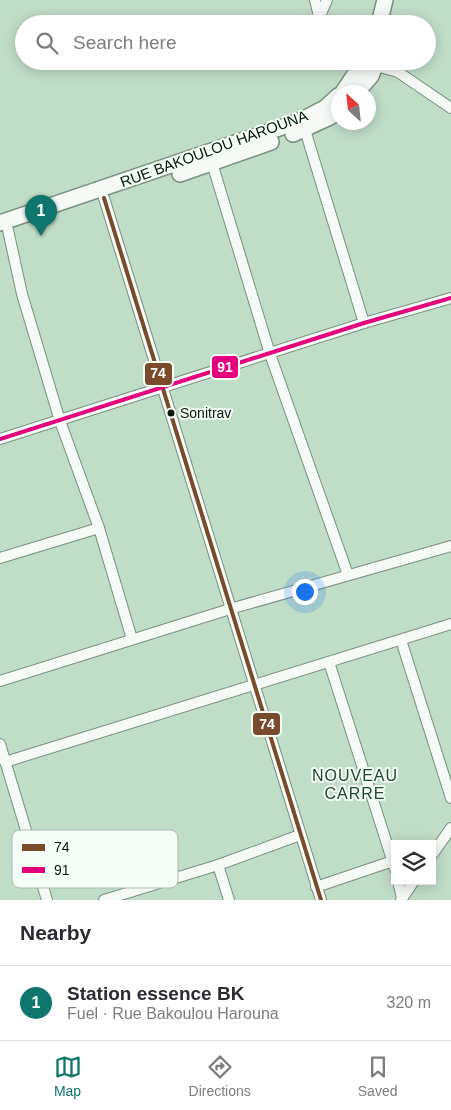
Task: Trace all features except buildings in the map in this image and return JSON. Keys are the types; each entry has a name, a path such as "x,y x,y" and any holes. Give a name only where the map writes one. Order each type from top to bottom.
{"highway":[{"path":"381,15 385,0"},
{"path":"391,15 394,0"},
{"path":"349,85 361,70"},
{"path":"364,85 371,76 370,70"},
{"name":"RUE BAKOULOU HAROUNA","path":"2,228 300,121 331,102"},
{"name":"RUE BAKOULOU HAROUNA","path":"2,228 212,164 305,130 331,116"}],"street":[{"path":"314,0 318,15"},
{"path":"322,15 327,0"},
{"path":"392,70 398,72 451,108"},
{"path":"305,130 364,323"},
{"path":"212,164 270,354 348,575"},
{"path":"104,198 320,900"},
{"path":"2,228 60,421 99,528 132,640"},
{"path":"0,438 60,421 364,323 451,298"},
{"path":"0,558 99,528"},
{"path":"0,681 230,609 451,546"},
{"path":"5,762 451,624"},
{"path":"401,640 451,798"},
{"path":"330,662 391,855"},
{"path":"0,744 25,830"},
{"path":"436,849 451,828"},
{"path":"178,880 300,835"},
{"path":"218,865 229,900"},
{"path":"316,888 391,866"},
{"path":"399,885 402,899"},
{"path":"402,899 411,885"},
{"path":"42,888 46,900"},
{"path":"104,900 137,895 156,888"}],"transit line":[{"name":"74","path":"104,198 321,900"},
{"name":"91","path":"0,439 364,323 451,298"}],"place":[{"name":"Station essence BK","path":"41,236"},
{"name":"Sonitrav","path":"171,413"}],"district":[{"name":"NOUVEAU CARRE","path":"355,784"}]}
